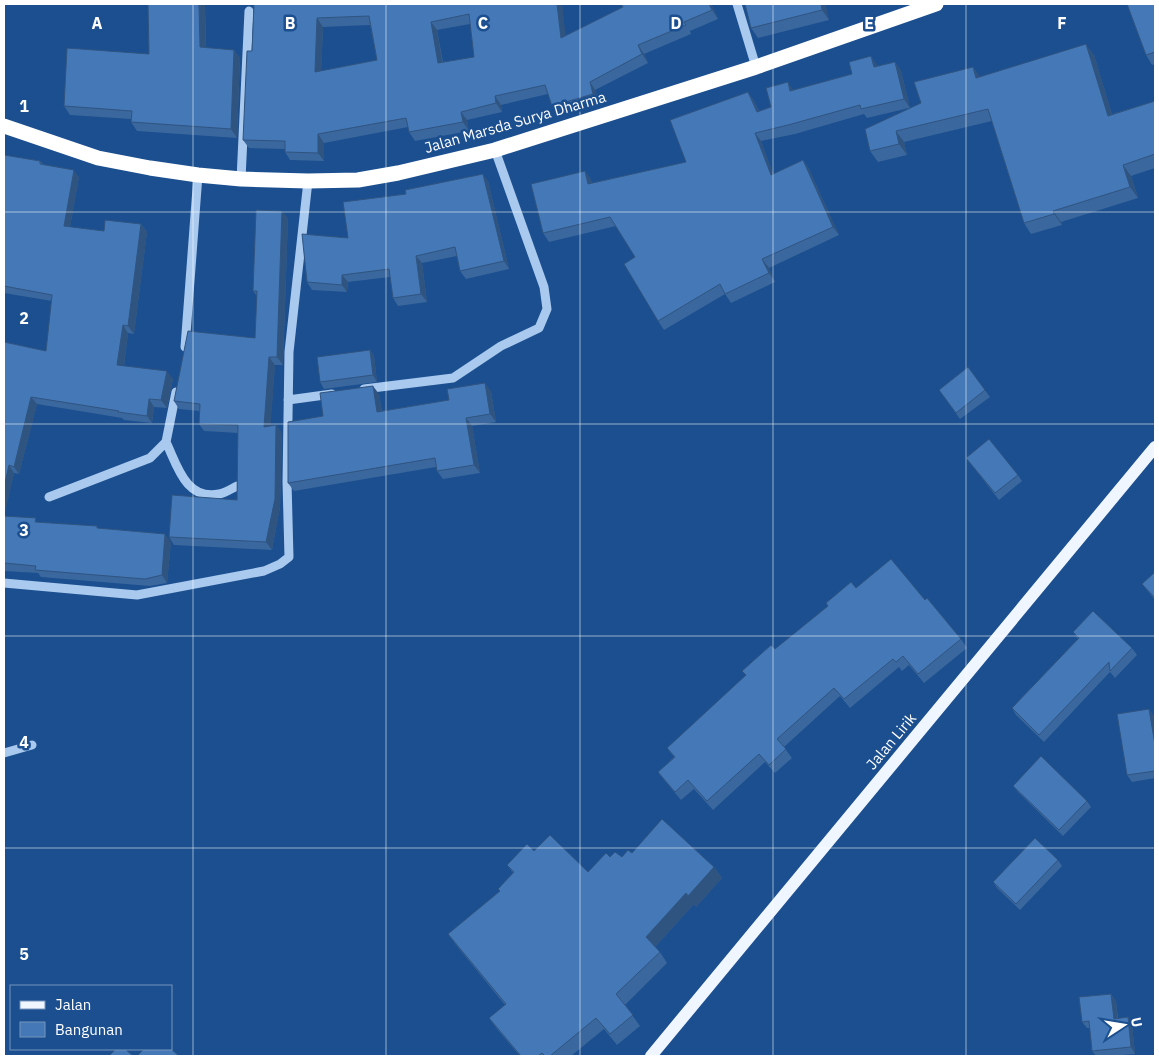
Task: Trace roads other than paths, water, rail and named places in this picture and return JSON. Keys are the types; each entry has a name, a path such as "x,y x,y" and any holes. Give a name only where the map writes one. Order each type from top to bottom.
{"highway":[{"name":"Jalan Marsda Surya Dharma","path":"4,126 98,158 198,175 241,179 358,180 398,173 495,150 756,67 936,4"}],"main road":[{"name":"Jalan Lirik","path":"652,1056 1155,447"}],"street":[{"path":"737,4 756,67"},
{"path":"241,179 249,11"},
{"path":"356,391 453,378 501,346 539,328 547,309 544,287 495,150"},
{"path":"183,359 187,341 198,175"},
{"path":"4,583 137,595 264,571 280,564 289,557 287,482 289,352 308,181"},
{"path":"49,497 150,458 166,442 177,387"},
{"path":"288,400 337,393"},
{"path":"166,442 184,482 201,494 219,494 237,486"},
{"path":"4,753 32,745"}]}
